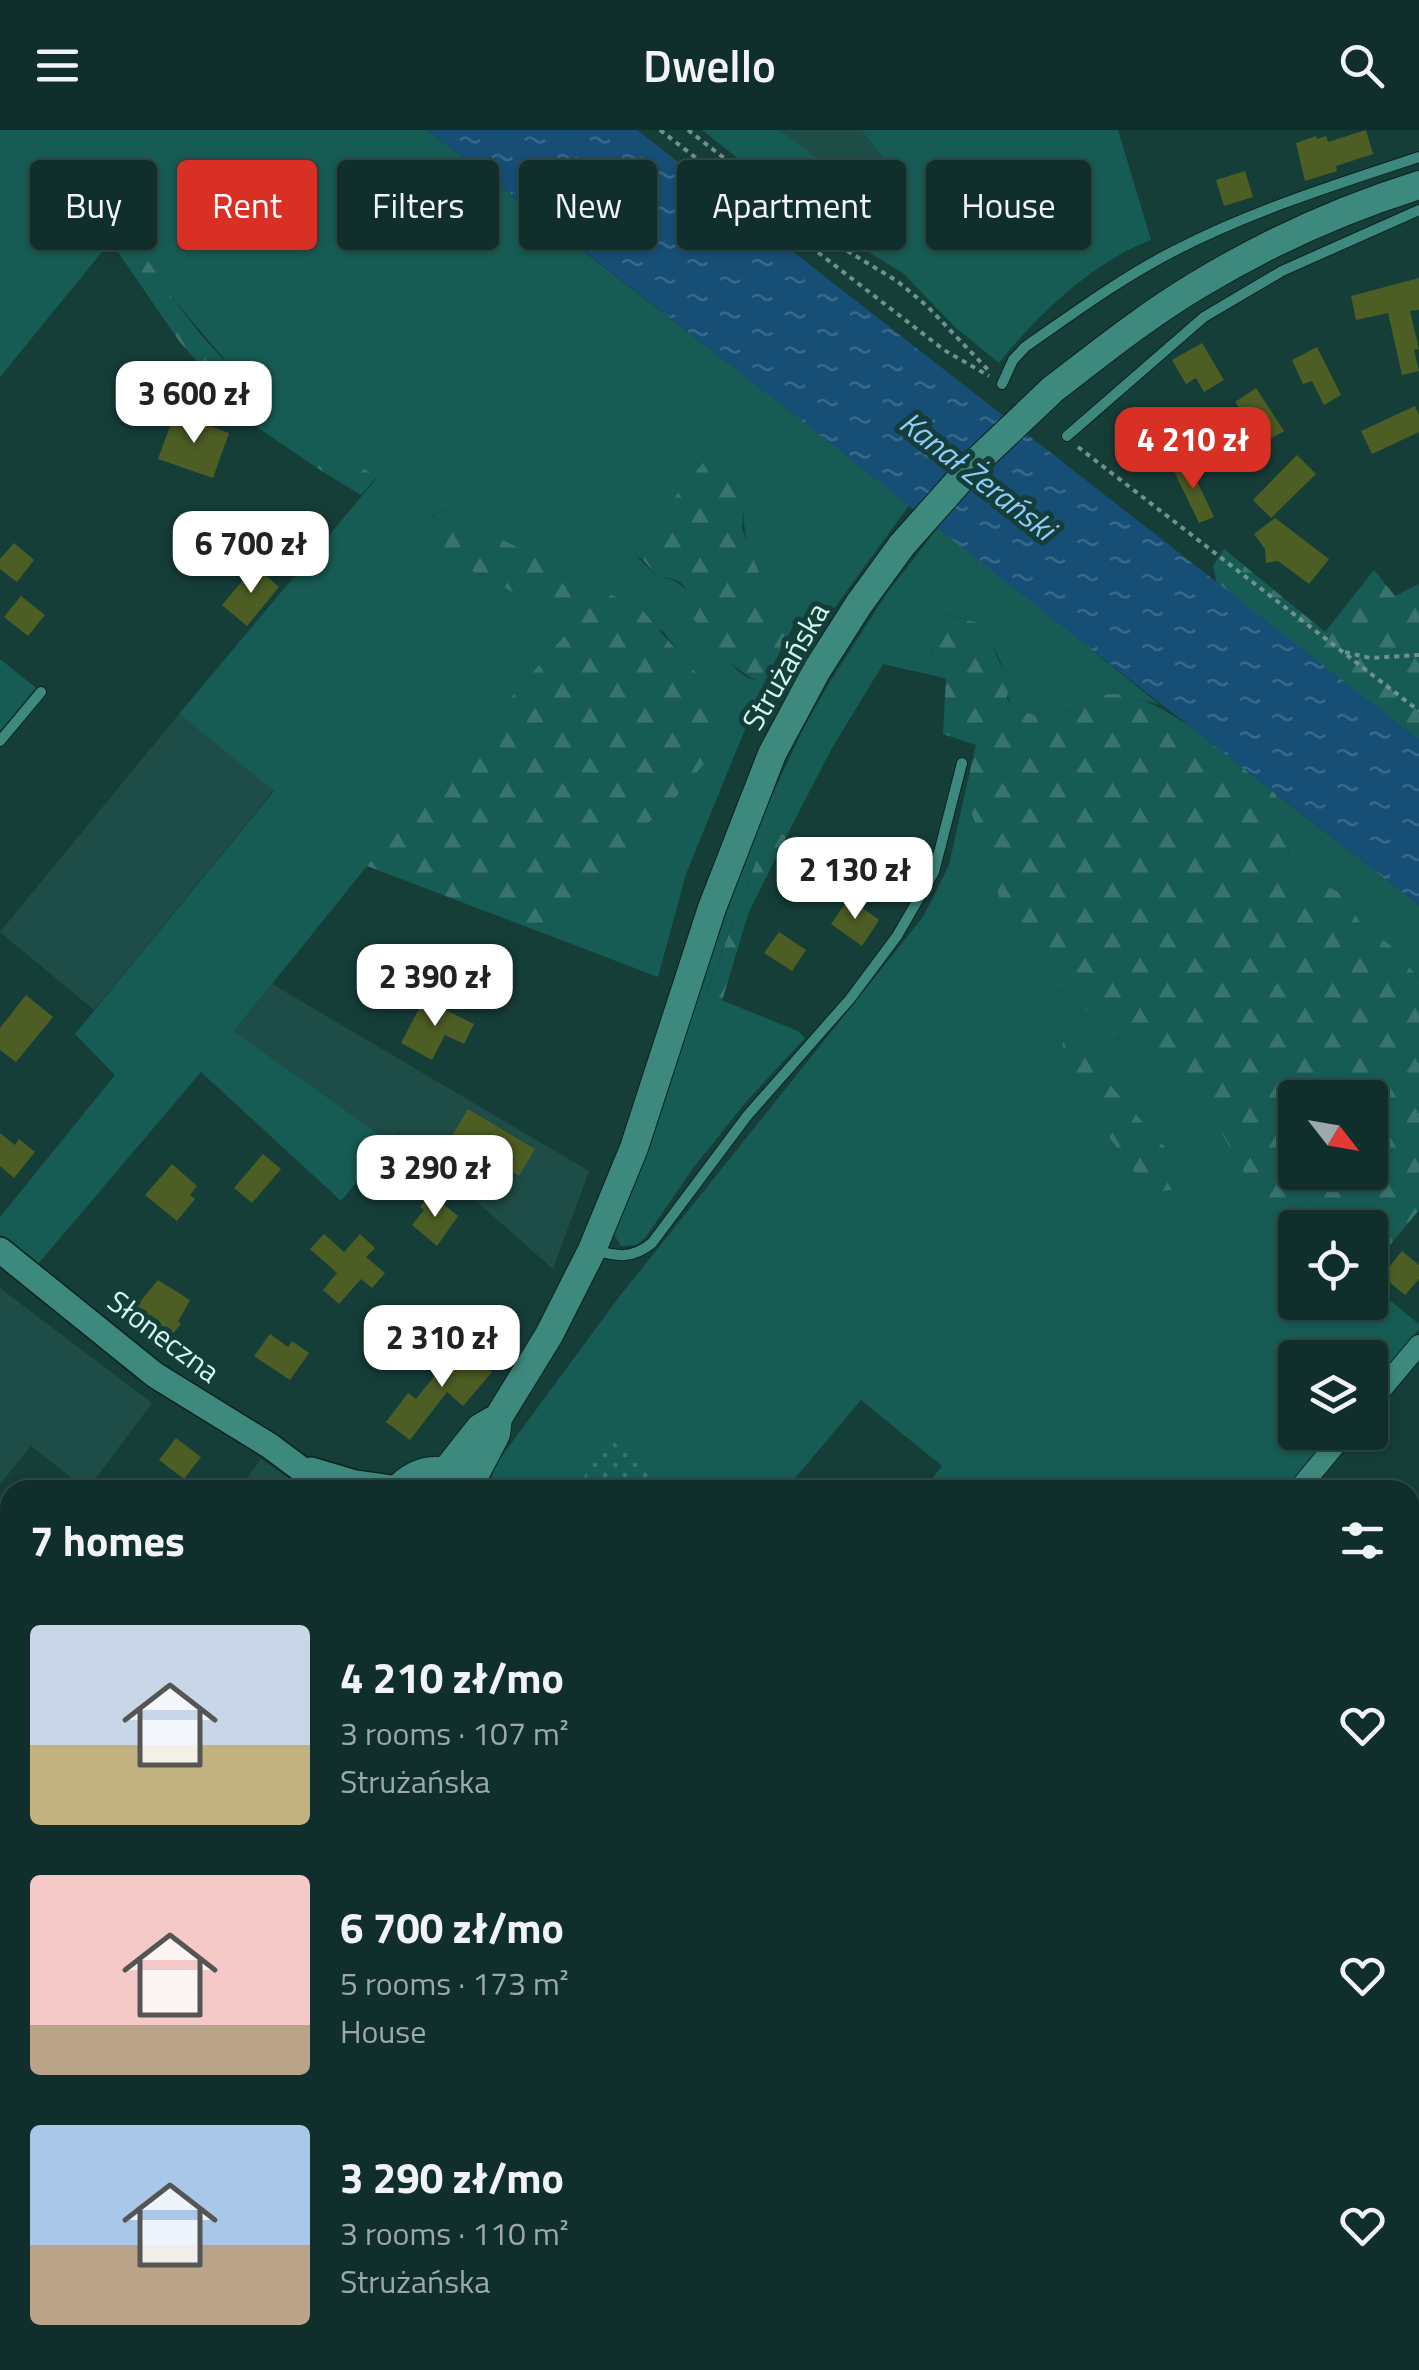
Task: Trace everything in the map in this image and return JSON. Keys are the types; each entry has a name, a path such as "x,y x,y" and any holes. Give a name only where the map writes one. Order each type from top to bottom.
{"main road":[{"name":"Strużańska","path":"463,1480 480,1428 498,1418 549,1335 592,1250 634,1148 712,908 772,754 858,604 902,545 974,464 1053,389 1196,285 1333,217 1419,185"},
{"path":"411,1480 420,1473 449,1480"}],"street":[{"name":"Słoneczna","path":"0,1250 155,1374 316,1480"},
{"path":"1388,1381 1419,1344"},
{"path":"1306,1480 1331,1450"},
{"name":"Słoneczna","path":"297,1466 345,1480"}],"lane":[{"path":"1002,384 1013,360 1025,347 1114,285 1174,251 1235,222 1419,156"},
{"path":"1068,436 1204,317 1282,271 1419,210"},
{"path":"0,741 41,692"},
{"path":"592,1250 626,1258 652,1243 747,1116 850,999 897,936 934,872 962,762"}],"path":[{"path":"660,130 944,350 1002,384"},
{"path":"688,130 831,240 897,281 927,306 1002,384"},
{"path":"1068,436 1089,458 1419,711"},
{"path":"1340,651 1370,658 1419,655"}],"shaded area":[{"path":"780,130 861,130 885,160 819,160"},
{"path":"179,714 274,790 94,1010 0,932"},
{"path":"272,984 589,1171 553,1269 399,1133 390,1142 234,1031"},
{"path":"0,1288 152,1403 94,1480 74,1480 31,1446 0,1480"},
{"path":"261,1459 291,1480 245,1480"}],"green space":[{"path":"0,130 427,130 466,160 337,160 337,250 499,250 499,186 519,201 519,250 582,250 910,504 815,635 785,616 765,592 747,542 744,508 708,458 631,551 659,578 673,580 685,588 732,663 744,676 764,683 686,874 658,977 548,935 707,760 717,734 713,693 688,667 664,632 442,509 432,516 442,544 456,561 519,596 567,634 367,866 234,1031 390,1142 341,1201 201,1072 38,1264 0,1235 0,1217 115,1075 75,1034 274,791 179,714 377,478 332,449 317,468 257,427 245,414 259,400 170,295 142,250 157,250 157,160 30,160 30,250 103,250 0,377"},
{"path":"702,130 780,130 819,160 740,160"},
{"path":"861,130 1118,130 1151,240 1108,261 1068,292 999,363 955,327 903,273 865,250 906,250 906,160 885,160"},
{"path":"21,146 41,160 30,160 30,179 7,163"},
{"path":"117,250 142,250 201,335 260,400 245,414 179,341"},
{"path":"332,449 377,477 361,495 317,468"},
{"path":"707,458 741,484 742,528 769,600 794,624 764,683 741,671 712,643 688,611 684,586 674,579 659,578 630,552"},
{"path":"441,509 643,611 713,693 717,734 707,760 548,935 367,866 566,634 528,602 448,554 432,517"},
{"path":"939,526 1160,705 1118,695 1046,716 1013,709 1002,667 983,624 944,614 930,656 931,675 883,664 832,748 787,835 767,832 706,994 798,1031 805,1038 745,1103 645,1238 636,1245 621,1246 613,1233 755,832 828,685 885,596"},
{"path":"1224,549 1325,632 1374,570 1395,596 1419,584 1419,740 1217,584 1213,566"},
{"path":"943,614 983,624 992,634 1013,709 1048,716 1100,696 1134,697 1177,718 1277,795 1269,818 1287,844 1291,883 1312,889 1329,887 1342,894 1360,922 1390,945 1419,978 1419,1210 1388,1247 1388,1210 1278,1210 1278,1220 1259,1200 1219,1128 1061,988 1017,934 999,897 965,793 976,745 943,734 946,679 931,675 930,657"},
{"path":"0,659 36,688 0,731"},
{"path":"965,793 999,897 1061,988 1219,1128 1259,1200 1278,1220 1278,1320 1388,1320 1388,1299 1419,1324 1419,1329 1388,1366 1388,1340 1278,1340 1278,1450 1319,1450 1294,1480 931,1480 942,1466 861,1400 793,1480 665,1480 609,1440 582,1480 491,1480 496,1464 619,1297 923,917 949,865"},
{"path":"1277,795 1419,905 1419,978 1390,945 1360,922 1342,894 1329,887 1312,889 1291,883 1286,873 1289,851 1269,818"},
{"path":"767,832 787,835 748,914 722,1001 706,995"},
{"path":"1064,1033 1186,1171 1177,1189 1150,1193 1081,1098 1061,1062"},
{"path":"609,1439 665,1480 582,1480"}],"water":[{"name":"Kanał Żerański","path":"427,130 637,130 677,161 677,250 791,250 1419,740 1419,905 582,250 657,250 657,160 519,160 519,201 499,186 499,160 466,160"},
{"path":"230,514 240,519 254,515 268,527 282,526 290,539 269,553 225,523"}],"building":[{"path":"1366,130 1373,154 1305,181 1296,143 1316,136 1326,136 1328,142"},
{"path":"1245,171 1253,197 1224,206 1216,180"},
{"path":"1419,278 1419,310 1410,311 1419,349 1414,350 1419,371 1402,375 1388,313 1356,320 1351,296"},
{"path":"1202,343 1224,380 1204,392 1196,378 1186,384 1172,360"},
{"path":"1317,347 1341,395 1324,405 1312,381 1303,384 1292,360"},
{"path":"1256,388 1284,431 1262,444 1235,402"},
{"path":"1415,406 1419,432 1372,454 1361,431"},
{"path":"175,413 229,433 213,478 158,459"},
{"path":"1297,455 1316,474 1271,518 1253,500"},
{"path":"1187,460 1214,517 1199,523 1172,467"},
{"path":"1275,518 1329,559 1309,584 1278,561 1266,563 1265,549 1254,534"},
{"path":"14,543 34,560 17,582 0,569 0,559"},
{"path":"255,566 279,587 247,626 222,605"},
{"path":"21,596 45,615 28,636 4,617"},
{"path":"849,898 879,920 862,946 831,924"},
{"path":"779,932 806,950 792,971 764,953"},
{"path":"26,995 53,1017 16,1062 0,1050 0,1028"},
{"path":"424,999 474,1024 464,1044 445,1035 432,1060 401,1043"},
{"path":"468,1109 535,1149 519,1176 452,1136"},
{"path":"0,1133 15,1145 19,1139 35,1152 14,1178 0,1166"},
{"path":"263,1154 281,1169 252,1203 234,1188"},
{"path":"172,1164 197,1186 190,1195 195,1199 177,1221 145,1195"},
{"path":"431,1194 458,1216 437,1246 412,1225"},
{"path":"324,1234 344,1252 360,1234 375,1248 366,1257 385,1273 372,1288 361,1279 339,1304 323,1290 337,1273 310,1249"},
{"path":"1402,1251 1419,1265 1419,1279 1405,1295 1388,1281 1388,1268"},
{"path":"158,1280 190,1300 178,1322 181,1324 171,1336 135,1308"},
{"path":"270,1334 288,1347 292,1341 309,1353 290,1380 254,1356"},
{"path":"458,1347 469,1356 476,1348 490,1360 485,1366 492,1372 463,1406 447,1392 410,1440 386,1422 408,1393 416,1399"},
{"path":"176,1438 201,1457 184,1479 159,1460"}]}
